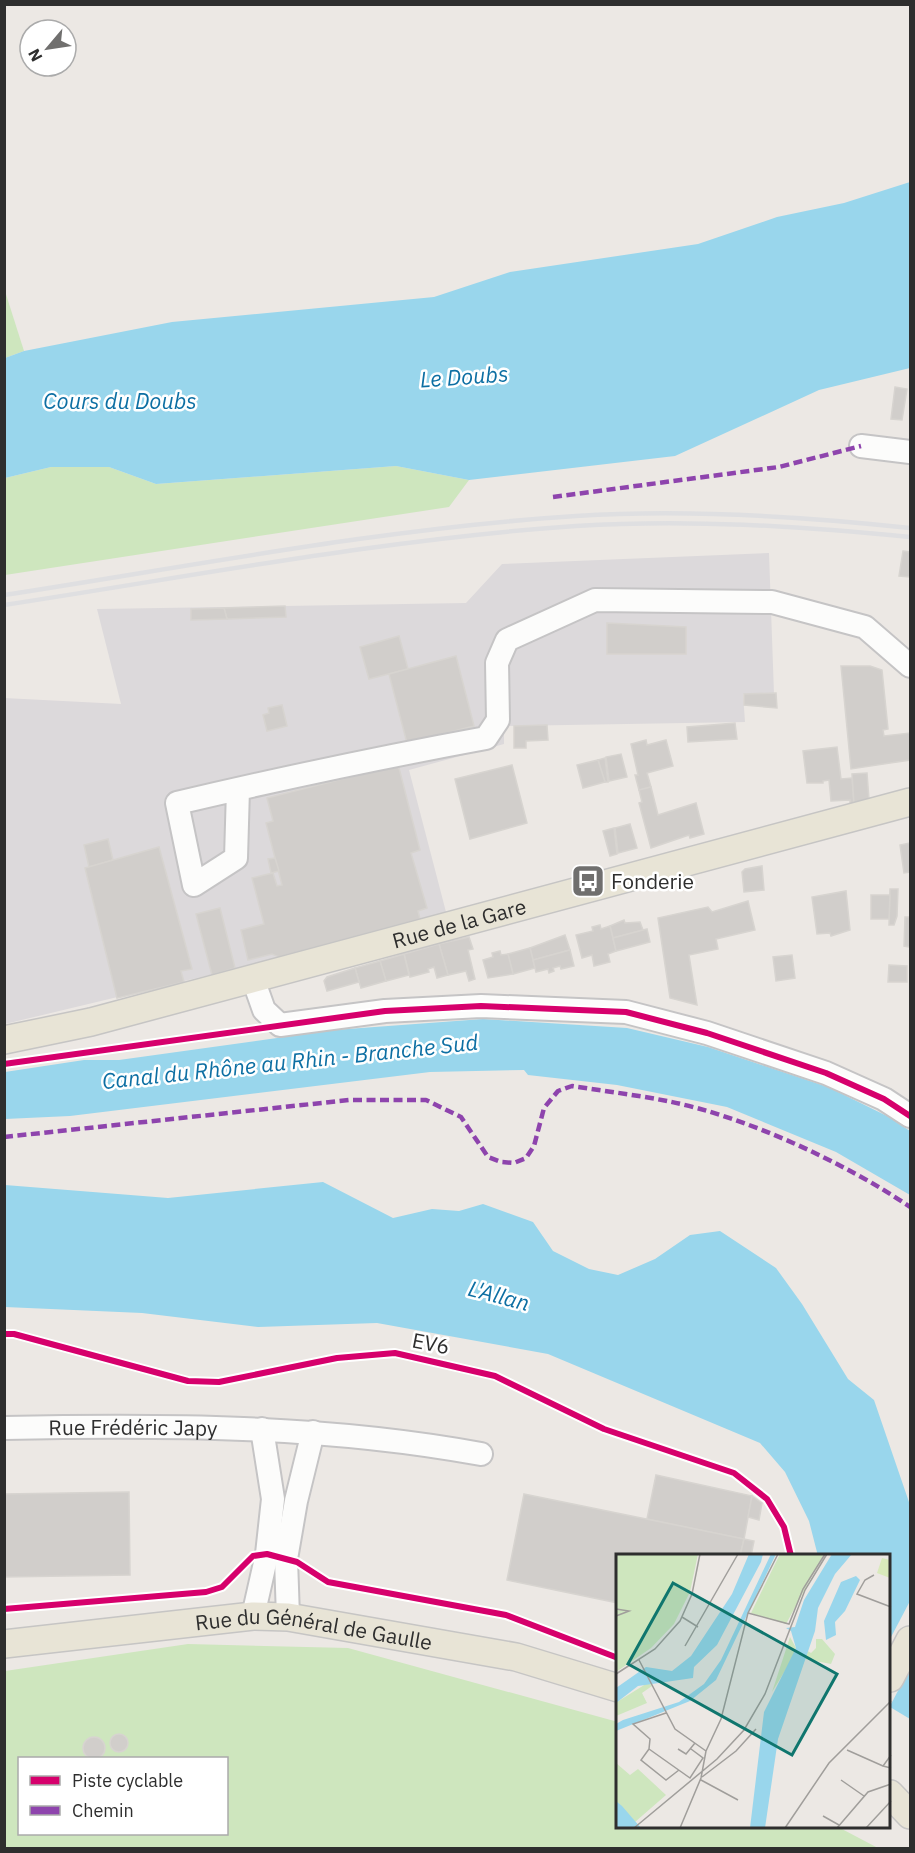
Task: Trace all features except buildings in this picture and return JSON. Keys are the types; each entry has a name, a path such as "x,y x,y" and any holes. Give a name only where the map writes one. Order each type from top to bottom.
{"main road":[{"name":"Rue de la Gare","path":"4,1040 92,1022 910,802"},
{"name":"Rue du Général de Gaulle","path":"4,1644 253,1616 288,1617 516,1657 616,1687"},
{"path":"891,1676 910,1640"},
{"path":"891,1795 910,1815"},
{"path":"891,1821 910,1832"}],"street":[{"path":"861,446 910,452"},
{"path":"238,789 380,757 486,738 498,720 497,663 507,640 595,600 772,602 865,627 910,666"},
{"path":"253,979 264,1010 280,1025 385,1011 481,1006 626,1012 707,1033 826,1073 884,1099 910,1116"},
{"name":"Rue Frédéric Japy","path":"4,1428 176,1425 262,1429 380,1437 481,1454"},
{"path":"253,1616 267,1554 273,1499 262,1429"},
{"path":"288,1617 286,1559 296,1501 313,1432"}],"shaded area":[{"path":"769,553 774,694 743,694 745,722 504,726 504,744 409,770 446,912 251,965 5,1024 4,698 121,704 97,609 466,603 502,564"}],"green space":[{"path":"4,288 24,351 5,358 4,358"},
{"path":"396,466 469,480 449,507 5,575 5,478 51,467 109,467 156,484"},
{"path":"188,1644 348,1648 616,1721 616,1829 842,1829 878,1848 5,1848 5,1671"}],"water":[{"path":"910,182 910,368 819,390 675,456 469,480 396,466 156,484 109,467 51,467 5,478 5,358 24,351 172,322 434,297 510,272 698,244 777,217 844,203"},
{"name":"Canal du Rhône au Rhin - Branche Sud","path":"483,1019 627,1028 708,1047 828,1087 887,1116 910,1131 910,1195 836,1152 727,1107 617,1085 528,1075 524,1070 430,1072 70,1116 5,1119 5,1072 84,1060 119,1060 334,1030"},
{"name":"L'Allan","path":"323,1182 393,1218 432,1209 459,1211 483,1204 533,1222 553,1251 589,1269 618,1275 655,1259 690,1235 720,1231 776,1268 802,1304 848,1379 874,1400 910,1505 910,1719 891,1708 891,1554 817,1554 809,1521 785,1472 760,1443 548,1354 377,1323 258,1327 142,1313 5,1307 5,1185 168,1198"}],"pier":[{"path":"910,1601 910,1668 891,1704 891,1637"}],"railway":[{"path":"4,595 218,560 433,529 576,516 660,513 744,515 910,528"},
{"path":"4,605 361,549 576,526 660,523 743,525 910,537"}],"marked path":[{"path":"553,497 779,467 861,446"},
{"path":"4,1137 349,1100 426,1100 461,1117 488,1157 501,1162 514,1163 526,1158 534,1146 544,1108 558,1091 572,1086 667,1101 728,1118 825,1158 910,1207"}],"cycle path":[{"path":"4,1064 385,1011 481,1006 626,1012 707,1033 826,1073 884,1099 910,1116"},
{"name":"EV6","path":"4,1334 14,1334 188,1381 219,1382 337,1358 395,1353 495,1376 604,1429 734,1473 767,1499 784,1527 791,1554"},
{"path":"4,1609 206,1592 222,1587 253,1556 267,1554 297,1562 328,1582 506,1615 616,1657"}],"place":[{"name":"Fonderie","path":"588,881"}],"water label":[{"name":"Le Doubs","path":"464,376"},
{"name":"Cours du Doubs","path":"120,400"}]}
